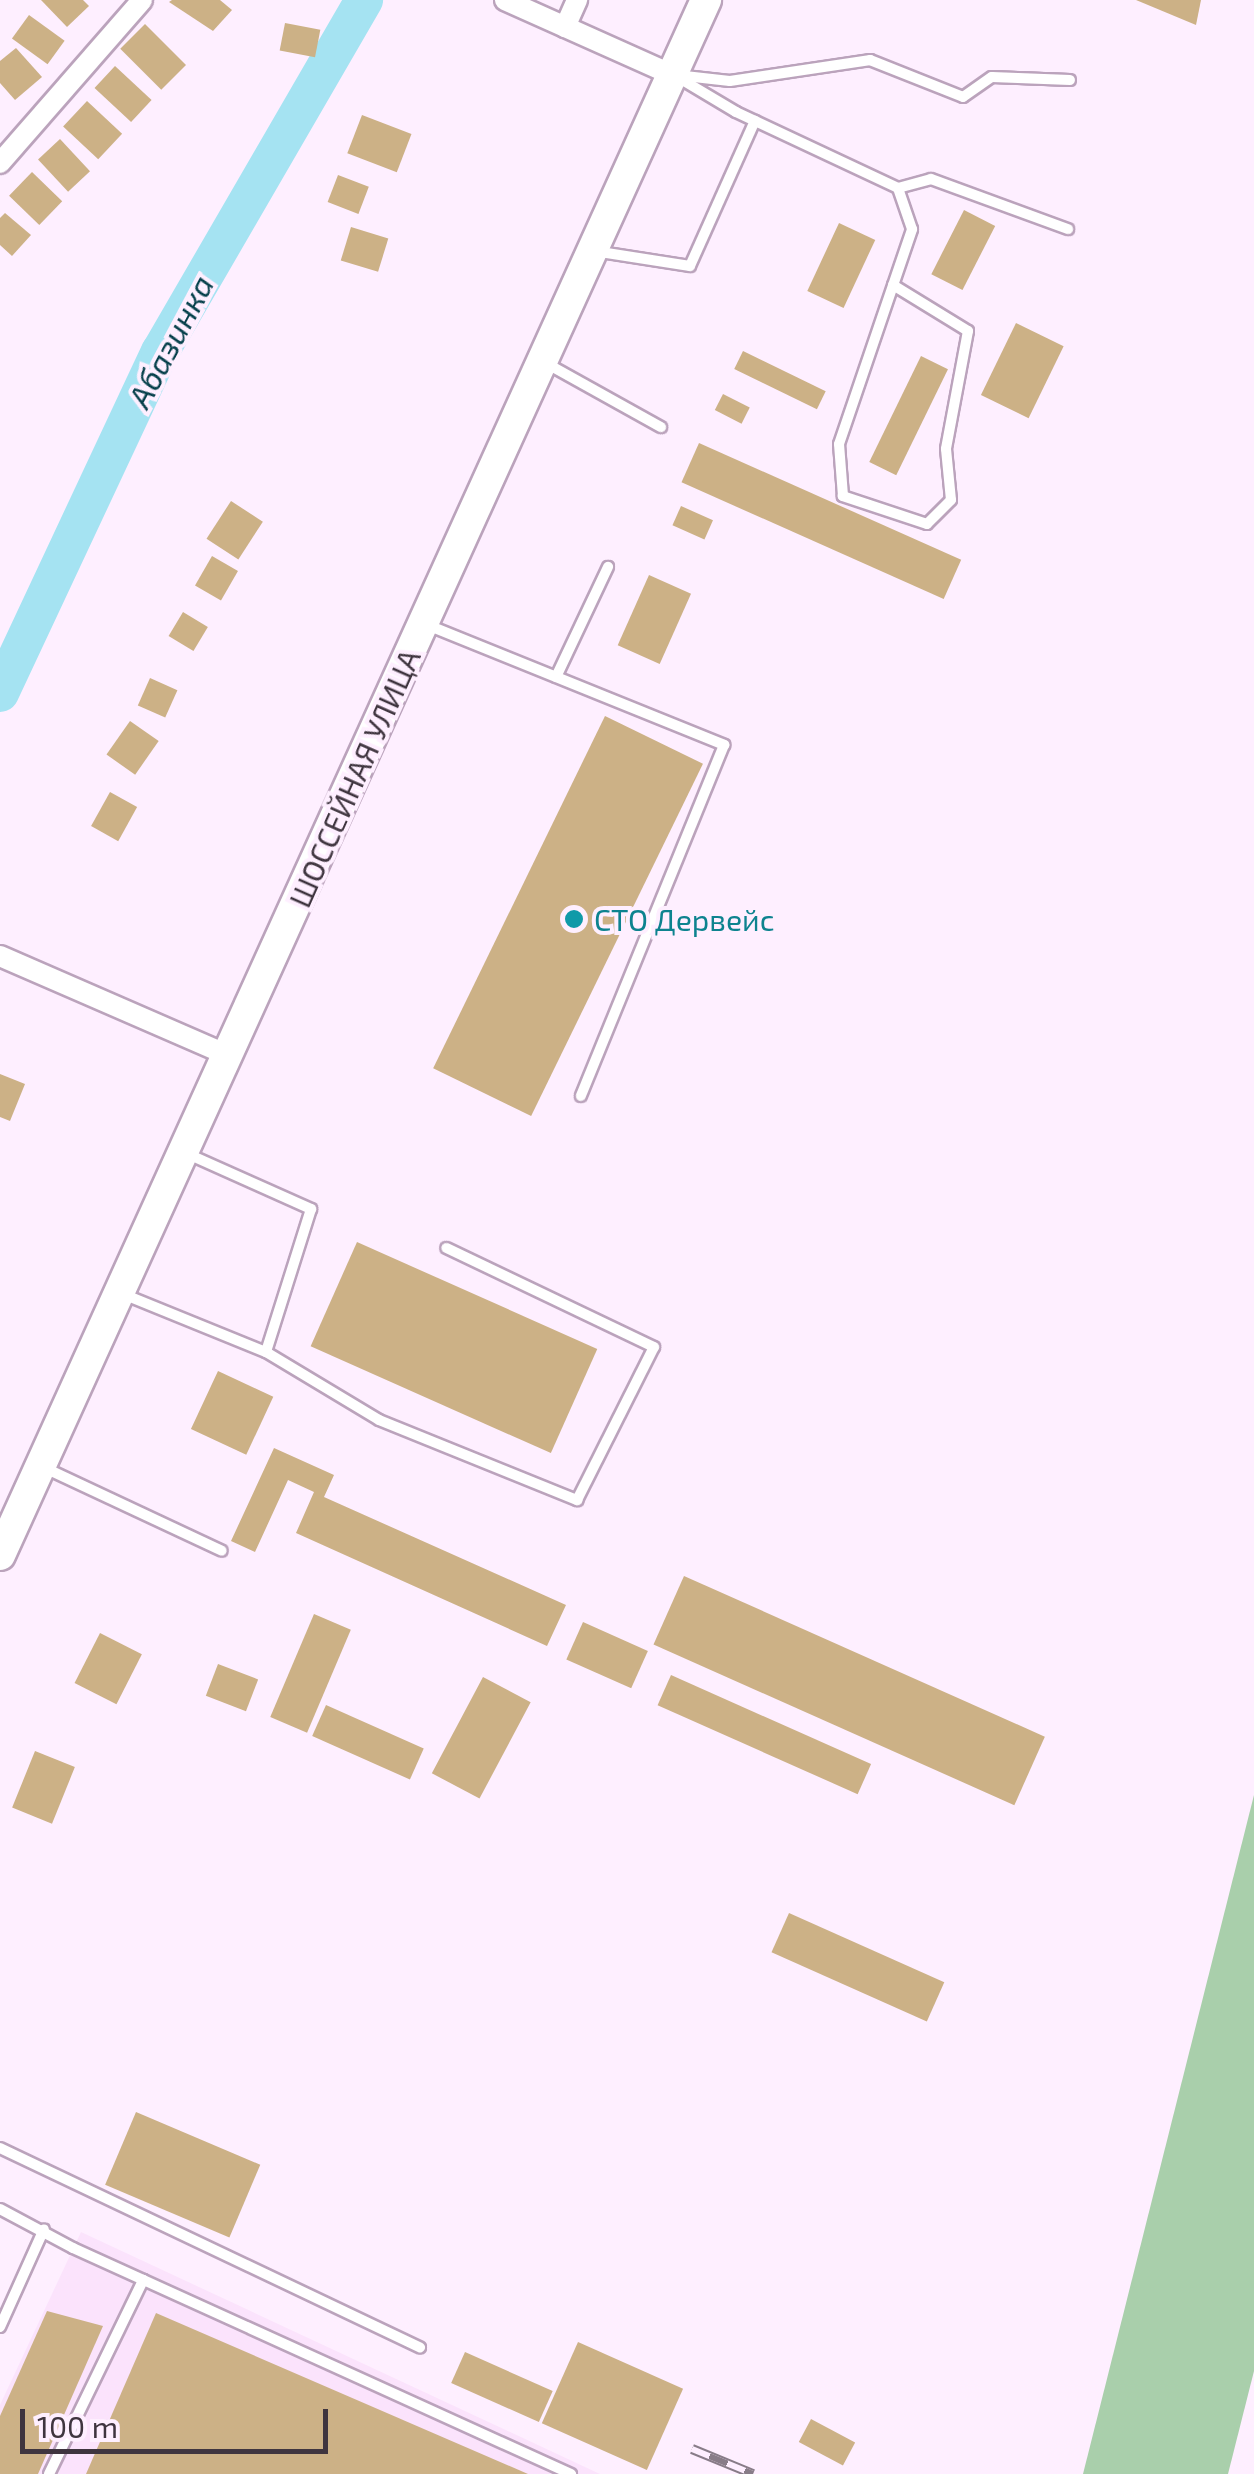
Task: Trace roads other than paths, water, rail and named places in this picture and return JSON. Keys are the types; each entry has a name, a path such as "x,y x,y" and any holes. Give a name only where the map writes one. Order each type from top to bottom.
{"main road":[{"name":"ШОССЕЙНАЯ УЛИЦА","path":"0,1530 119,1293 424,624 593,251 697,0"},
{"name":"ШОССЕЙНАЯ УЛИЦА","path":"0,1555 36,1463 216,1050 533,348 706,0"}],"street":[{"path":"0,164 142,0"},
{"path":"505,0 668,72"},
{"path":"566,27 577,0"},
{"path":"0,956 216,1050"}],"lane":[{"path":"668,72 730,81 870,60 963,97 992,76 1070,80"},
{"path":"668,72 754,122 898,188 931,179 1068,229"},
{"path":"593,251 690,266 754,122"},
{"path":"893,285 968,331 946,449 951,500 926,524 843,496 839,444 912,229 898,188"},
{"path":"543,361 661,427"},
{"path":"556,677 608,567"},
{"path":"424,624 724,746 581,1096"},
{"path":"182,1152 311,1209 266,1352"},
{"path":"119,1293 266,1352 379,1420 578,1500 654,1347 446,1248"},
{"path":"36,1463 222,1550"},
{"path":"0,2148 420,2347"},
{"path":"0,2209 44,2229 73,2248 571,2474"},
{"path":"0,2327 44,2229"},
{"path":"49,2474 143,2280"}],"waterway":[{"name":"Абазинка","path":"0,693 160,352 364,0"}],"railway":[{"path":"692,2449 753,2474"}],"place":[{"name":"СТО Дервейс","path":"574,919"}]}
